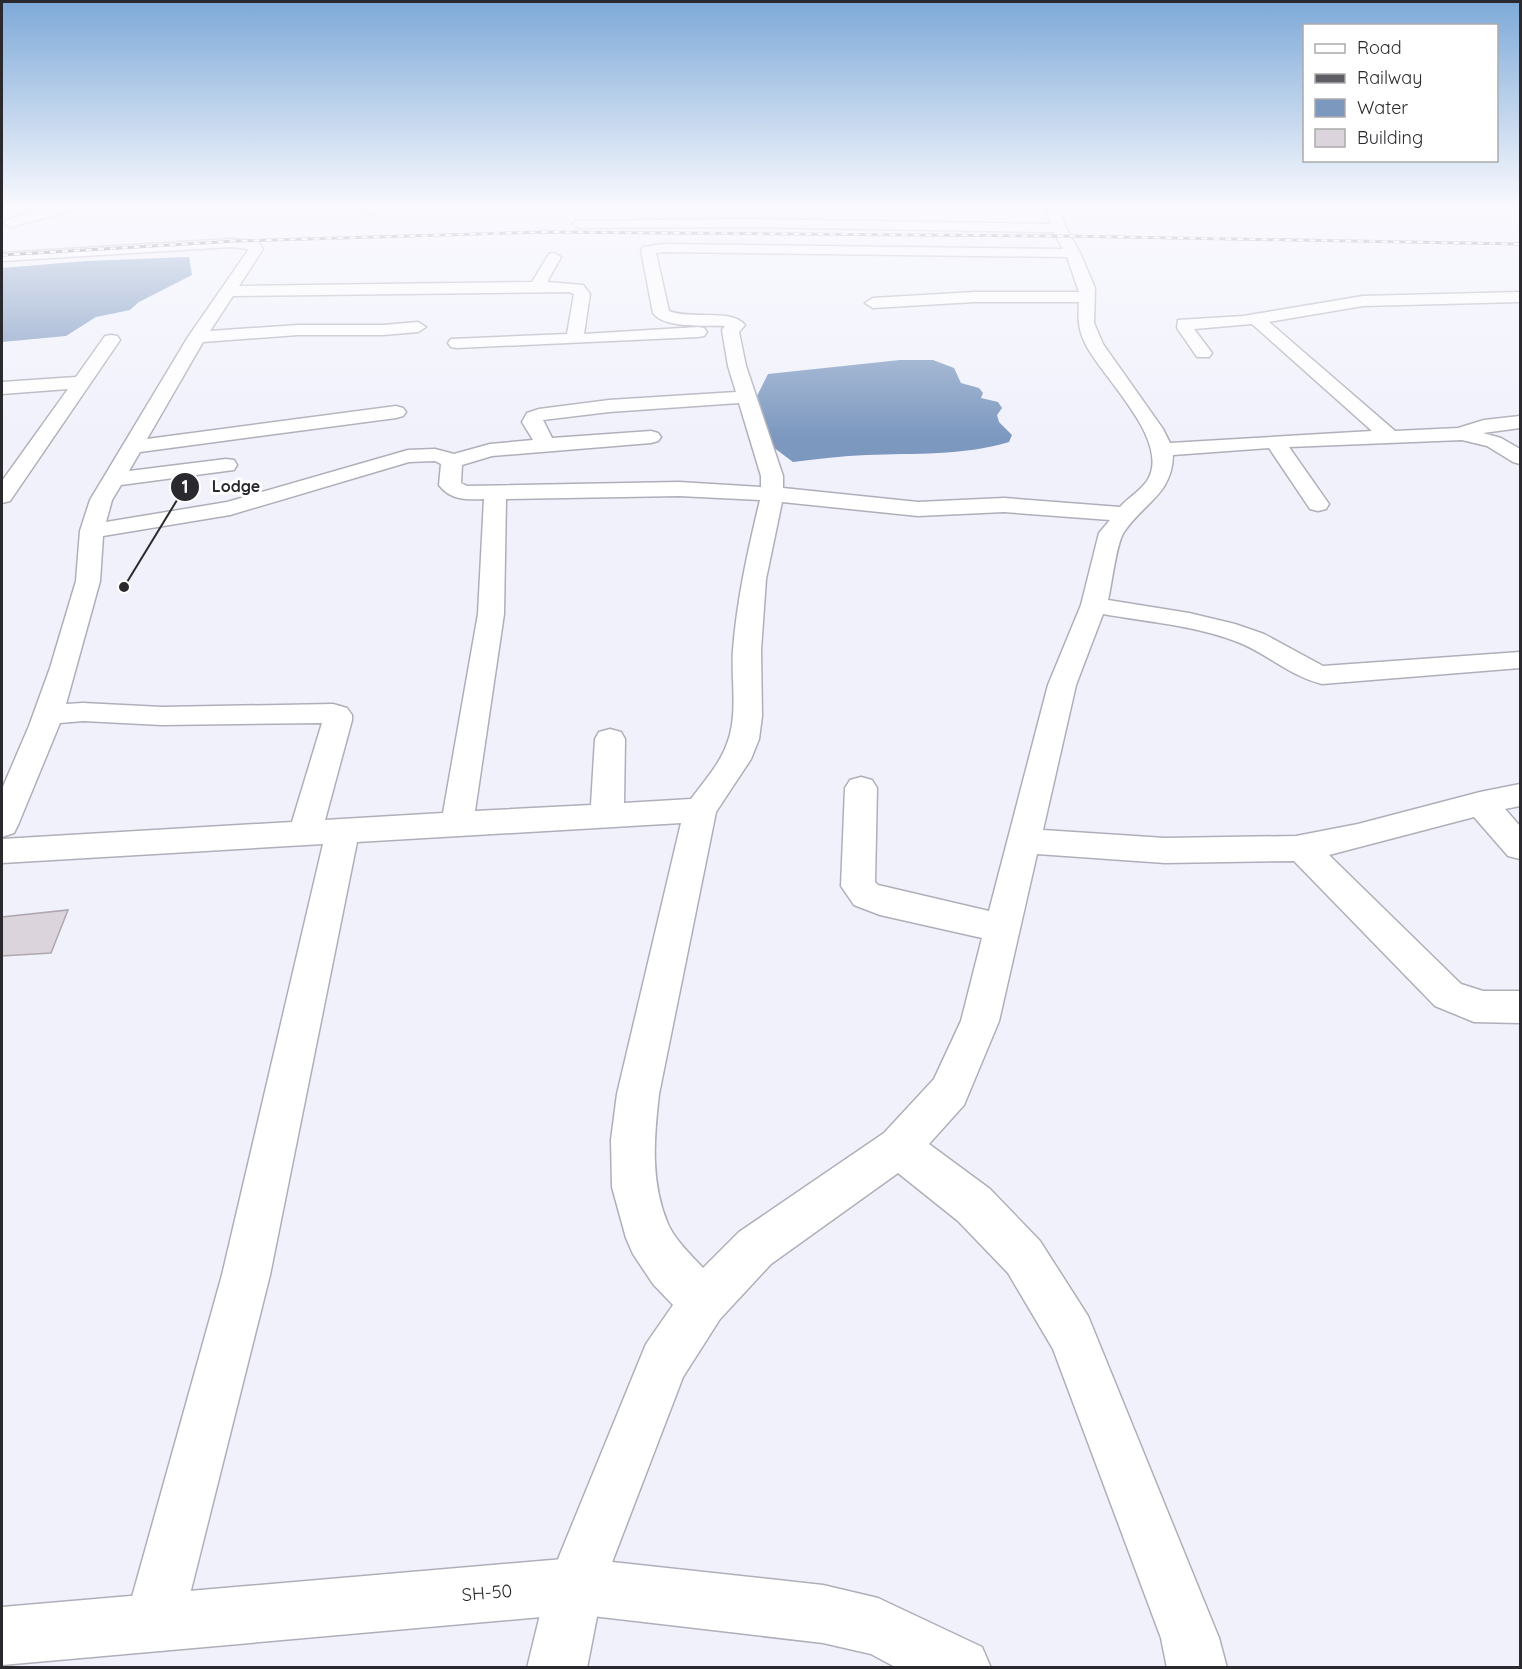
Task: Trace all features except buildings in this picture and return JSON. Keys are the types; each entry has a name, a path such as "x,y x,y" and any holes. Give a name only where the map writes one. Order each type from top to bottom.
{"street":[{"path":"2,825 48,715 64,668 88,581 92,531 101,500 197,337 234,282"},
{"path":"537,287 540,282"},
{"path":"457,343 582,339 729,330 736,325 734,322 685,320 666,316 661,313 654,282"},
{"path":"557,1668 575,1586 664,1362 703,1302 755,1248 899,1147 949,1092 980,1021 1062,685 1094,605 1111,533 1126,514 1157,483 1162,468 1163,450 1153,429 1094,344 1086,323 1087,288 1084,282"},
{"path":"228,291 569,287 581,291 575,332 577,337 582,339"},
{"path":"873,303 974,297 1086,297"},
{"path":"1203,353 1184,324 1256,319 1344,303 1521,297"},
{"path":"1465,299 1482,309 1505,312"},
{"path":"1256,319 1389,436"},
{"path":"197,337 298,330 383,330 418,327"},
{"path":"703,1302 669,1267 650,1238 634,1187 632,1140 638,1094 700,810 736,759 744,739 747,716 747,650 754,579 771,494 772,476 729,330"},
{"path":"2,496 111,340"},
{"path":"2,388 81,382"},
{"path":"540,445 543,440 532,422 534,417 540,415 609,406 747,397"},
{"path":"131,447 396,412"},
{"path":"1462,434 1484,426 1521,422"},
{"path":"1163,450 1275,442 1462,434 1494,442 1521,458"},
{"path":"92,531 230,508 408,456 435,455 452,461 490,450 651,437"},
{"path":"1275,442 1318,504"},
{"path":"452,461 450,485 457,490 495,492 679,489 771,494 918,509 1004,505 1126,514"},
{"path":"113,479 226,465"},
{"path":"457,824 491,614 495,492"},
{"path":"1094,605 1231,630 1269,647 1289,663 1322,675 1521,660"},
{"path":"48,715 83,712 162,716 333,713 337,715 324,832 246,1275 154,1622"},
{"path":"607,816 610,739"},
{"path":"861,788 858,886 866,895 1004,929"},
{"path":"1025,841 1202,853 1301,848 1480,803 1521,795"},
{"path":"1480,803 1521,847"},
{"path":"2,851 700,810"},
{"path":"1301,848 1448,995 1462,1004 1480,1008 1521,1007"},
{"path":"899,1147 974,1205 1024,1257 1071,1333 1186,1628 1197,1668"},
{"name":"SH-50","path":"3,1638 154,1622 575,1586 823,1614 878,1627 961,1668"}],"water":[{"path":"2,282 178,282 139,302 130,310 96,317 66,336 2,342"},
{"path":"900,360 933,360 954,368 961,383 979,388 983,393 981,398 998,402 1002,408 997,415 999,422 1012,435 1009,442 956,452 858,455 793,462 773,447 756,398 768,374"}],"place":[{"name":"Lodge","path":"124,587"}]}
